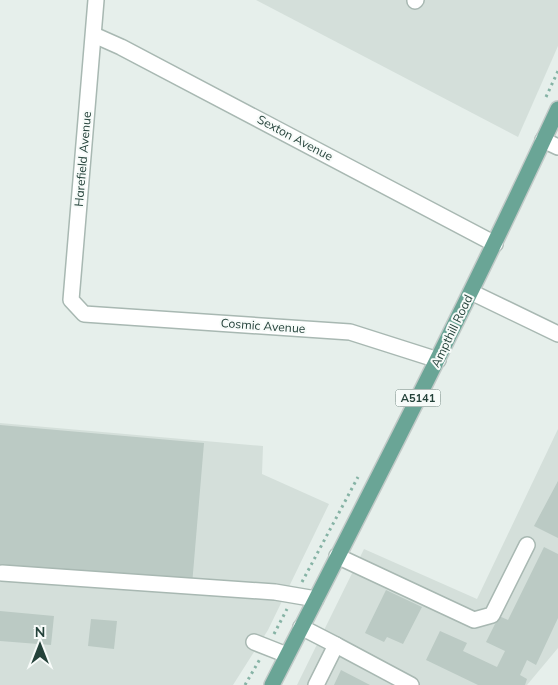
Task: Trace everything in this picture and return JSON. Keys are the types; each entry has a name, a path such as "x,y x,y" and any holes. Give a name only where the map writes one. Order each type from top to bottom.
{"main road":[{"name":"Ampthill Road","path":"272,685 438,360 495,244 558,108"}],"street":[{"name":"Harefield Avenue","path":"84,314 71,300 96,0"},
{"name":"Sexton Avenue","path":"94,35 129,51 495,244"},
{"path":"543,140 558,147"},
{"path":"471,292 558,334"},
{"name":"Cosmic Avenue","path":"84,314 350,332 438,360"},
{"path":"338,556 474,620 492,614 527,545"},
{"path":"2,573 275,592 316,599"},
{"path":"301,628 411,685"},
{"path":"260,644 287,655"},
{"path":"316,685 336,645"}],"path":[{"path":"245,685 260,644"}],"shaded area":[{"path":"256,0 558,0 558,46 518,137"},
{"path":"0,423 263,446 262,474 329,504 268,630 233,685 0,685"},
{"path":"558,429 558,648 527,685 297,685 364,549 477,599"}],"building":[{"path":"0,425 204,443 192,585 0,568"},
{"path":"558,481 558,538 534,526"},
{"path":"544,547 558,554 558,618 536,665 527,660 520,675 527,679 525,685 478,685 426,660 440,631 467,643 463,651 497,667 505,651 486,642 499,616 508,620"},
{"path":"386,590 422,607 403,644 387,637 384,642 365,633"},
{"path":"0,611 54,616 51,645 0,641"},
{"path":"91,619 117,621 114,649 88,646"},
{"path":"341,670 370,685 334,685"}]}
